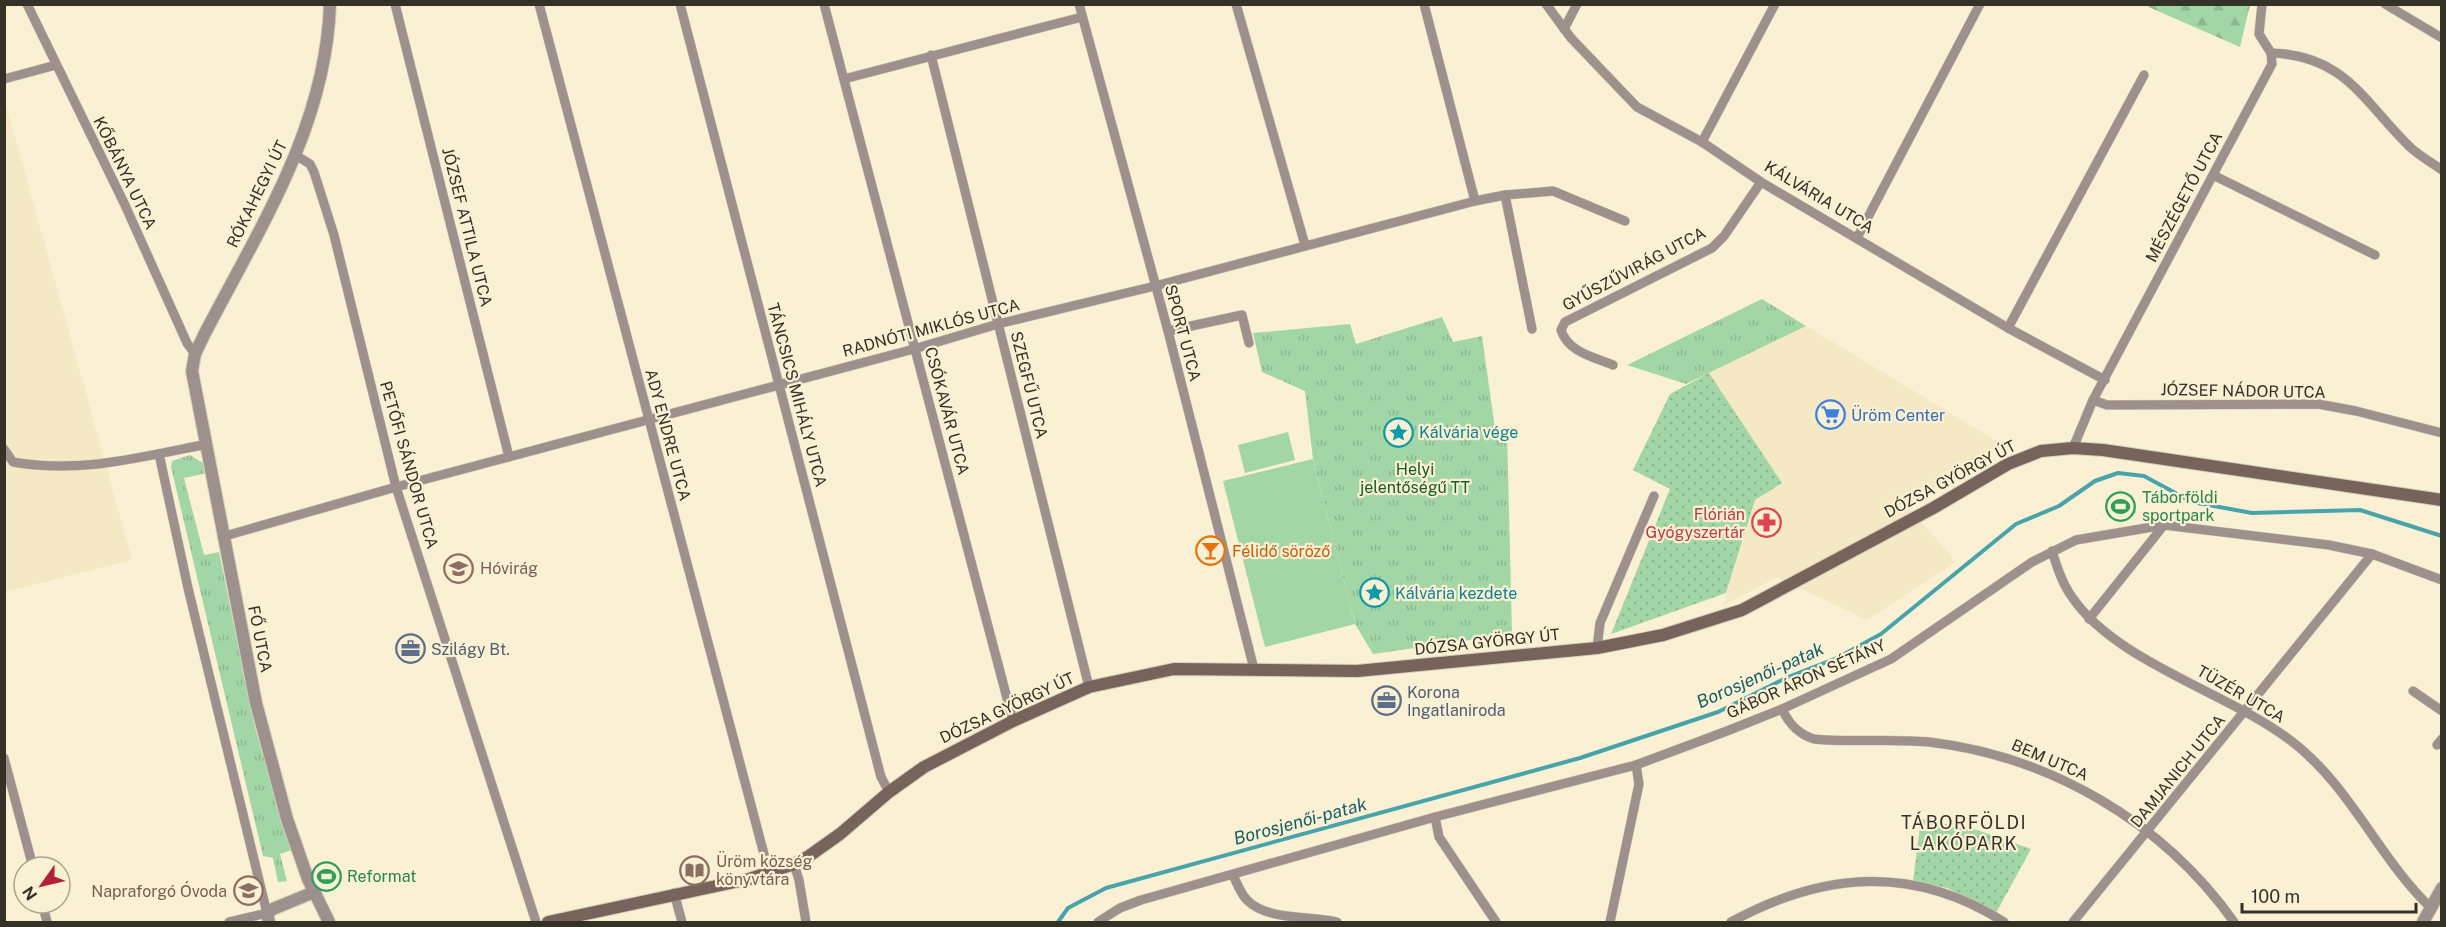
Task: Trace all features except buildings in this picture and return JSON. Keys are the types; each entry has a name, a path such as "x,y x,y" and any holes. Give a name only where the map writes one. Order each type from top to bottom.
{"main road":[{"name":"DÓZSA GYÖRGY ÚT","path":"548,922 769,873 794,864 840,834 889,792 947,754 1089,687 1174,669 1357,671 1597,648 1663,635 1742,610 1935,507 2008,464 2041,451 2073,448 2442,500"}],"street":[{"name":"KŐBÁNYA UTCA","path":"27,4 124,203 187,343 195,354"},
{"name":"RÓKAHEGYI ÚT","path":"195,354 297,156 319,90 330,4"},
{"name":"JÓZSEF ATTILA UTCA","path":"395,4 509,457"},
{"name":"ADY ENDRE UTCA","path":"539,4 769,873"},
{"name":"TÁNCSICS MIHÁLY UTCA","path":"680,4 881,777 889,792"},
{"name":"CSÓKAVÁR UTCA","path":"824,4 1013,721"},
{"name":"SPORT UTCA","path":"1079,4 1168,332 1254,669"},
{"path":"1236,4 1305,245"},
{"path":"1424,4 1475,201"},
{"name":"KÁLVÁRIA UTCA","path":"1546,4 1564,29 1637,107 1702,142 1761,182 2008,328 2105,380"},
{"path":"1564,29 1577,4"},
{"path":"1702,142 1775,4"},
{"path":"1857,238 1980,4"},
{"path":"2262,4 2259,34 2271,53 2284,53 2321,65 2351,82 2412,149 2442,170"},
{"path":"2385,4 2442,38"},
{"path":"844,79 1082,17"},
{"name":"MÉSZÉGETŐ UTCA","path":"2093,400 2215,176 2240,123 2265,82 2272,64 2271,53"},
{"name":"SZEGFŰ UTCA","path":"931,55 1089,687"},
{"path":"4,79 56,64"},
{"path":"2008,328 2144,75"},
{"name":"PETŐFI SÁNDOR UTCA","path":"297,156 310,164 314,172 334,235 396,487 536,922"},
{"path":"2215,176 2375,255"},
{"name":"GYŰSZŰVIRÁG UTCA","path":"1613,365 1577,351 1564,342 1561,330 1565,322 1712,248 1724,236 1761,182"},
{"name":"RADNÓTI MIKLÓS UTCA","path":"225,536 396,487 914,349 998,324 1155,286 1475,201 1505,195 1553,191 1625,221"},
{"path":"1505,195 1532,329"},
{"path":"1168,332 1242,315 1249,343"},
{"name":"FŐ UTCA","path":"195,354 192,371 194,389 207,444 266,747 287,819 314,892 329,922"},
{"path":"2073,448 2093,400"},
{"name":"JÓZSEF NÁDOR UTCA","path":"2093,400 2107,405 2318,404 2356,411 2442,433"},
{"path":"4,449 13,462 38,466 106,465 207,444"},
{"path":"159,454 188,588 268,918"},
{"path":"1597,648 1600,623 1654,496"},
{"path":"2089,619 2164,525"},
{"name":"GÁBOR ÁRON SÉTÁNY","path":"1098,922 1120,908 1141,900 1435,817 1636,765 1782,709 1891,659 2052,551 2076,540 2164,525 2330,545 2372,554 2442,580"},
{"name":"TÜZÉR UTCA","path":"2052,551 2061,580 2089,619 2108,636 2130,650 2246,710 2292,741 2327,774 2405,883 2430,907"},
{"name":"DAMJANICH UTCA","path":"2073,922 2372,554"},
{"path":"2413,691 2442,711"},
{"name":"BEM UTCA","path":"1782,709 1793,728 1815,739 1928,742 1986,751 2021,761 2095,797 2148,831 2194,873 2234,922"},
{"path":"4,758 30,855"},
{"path":"1610,922 1639,784 1636,765"},
{"path":"1435,817 1439,837 1496,922"},
{"path":"794,864 806,922"},
{"path":"1233,875 1247,900 1258,908 1271,913 1317,917 1337,922"},
{"path":"1731,922 1791,895 1833,884 1871,880 1908,883 1946,892 1978,906 2004,922"},
{"path":"2422,922 2442,888"},
{"path":"229,922 268,918 314,892"},
{"path":"674,893 682,922"}],"shaded area":[{"path":"4,97 132,560 5,592 4,592"},
{"path":"1806,326 2005,446 1906,504 1956,562 1867,620 1777,577 1723,606 1755,500 1782,483 1709,373"}],"green space":[{"path":"2144,5 2250,5 2240,47"},
{"path":"1762,299 1806,326 1686,384 1627,365"},
{"name":"Helyi jelentőségű TT","path":"1442,317 1453,342 1482,336 1495,429 1507,429 1512,634 1373,654 1355,624 1313,459 1305,391 1262,372 1253,333 1350,324 1356,344"},
{"path":"1709,373 1782,483 1755,500 1726,593 1611,634 1670,489 1633,470 1670,394"},
{"path":"1288,432 1295,460 1245,473 1238,445"},
{"path":"190,455 203,463 207,473 184,478 204,555 219,552 255,728 292,850 280,854 287,881 278,882 273,858 263,856 171,467 172,461"},
{"path":"1313,459 1355,624 1265,647 1223,481"},
{"name":"Táborföldi sportpark","path":"2132,495 2136,513 2109,517 2106,499"},
{"path":"1921,819 1977,830 2031,849 1996,913 1947,888 1913,881"}],"waterway":[{"name":"Borosjenői-patak","path":"1058,922 1068,908 1106,888 1580,758 1718,712 1788,677 1837,658 1881,634 2016,524 2059,506 2095,481 2118,473 2144,476 2192,502 2252,513 2360,510 2442,536"}],"place":[{"name":"Üröm Center","path":"1830,415"},
{"name":"Kálvária vége","path":"1398,432"},
{"name":"Táborföldi sportpark","path":"2121,506"},
{"name":"Flórián Gyógyszertár","path":"1766,523"},
{"name":"Félidő söröző","path":"1211,551"},
{"name":"Hóvirág","path":"459,568"},
{"name":"Kálvária kezdete","path":"1374,593"},
{"name":"Szilágy Bt.","path":"410,649"},
{"name":"Korona Ingatlaniroda","path":"1386,701"},
{"name":"Üröm község könyvtára","path":"695,870"},
{"name":"Reformat","path":"326,876"},
{"name":"Napraforgó Óvoda","path":"248,891"}],"district":[{"name":"TÁBORFÖLDI LAKÓPARK","path":"1964,832"}]}
